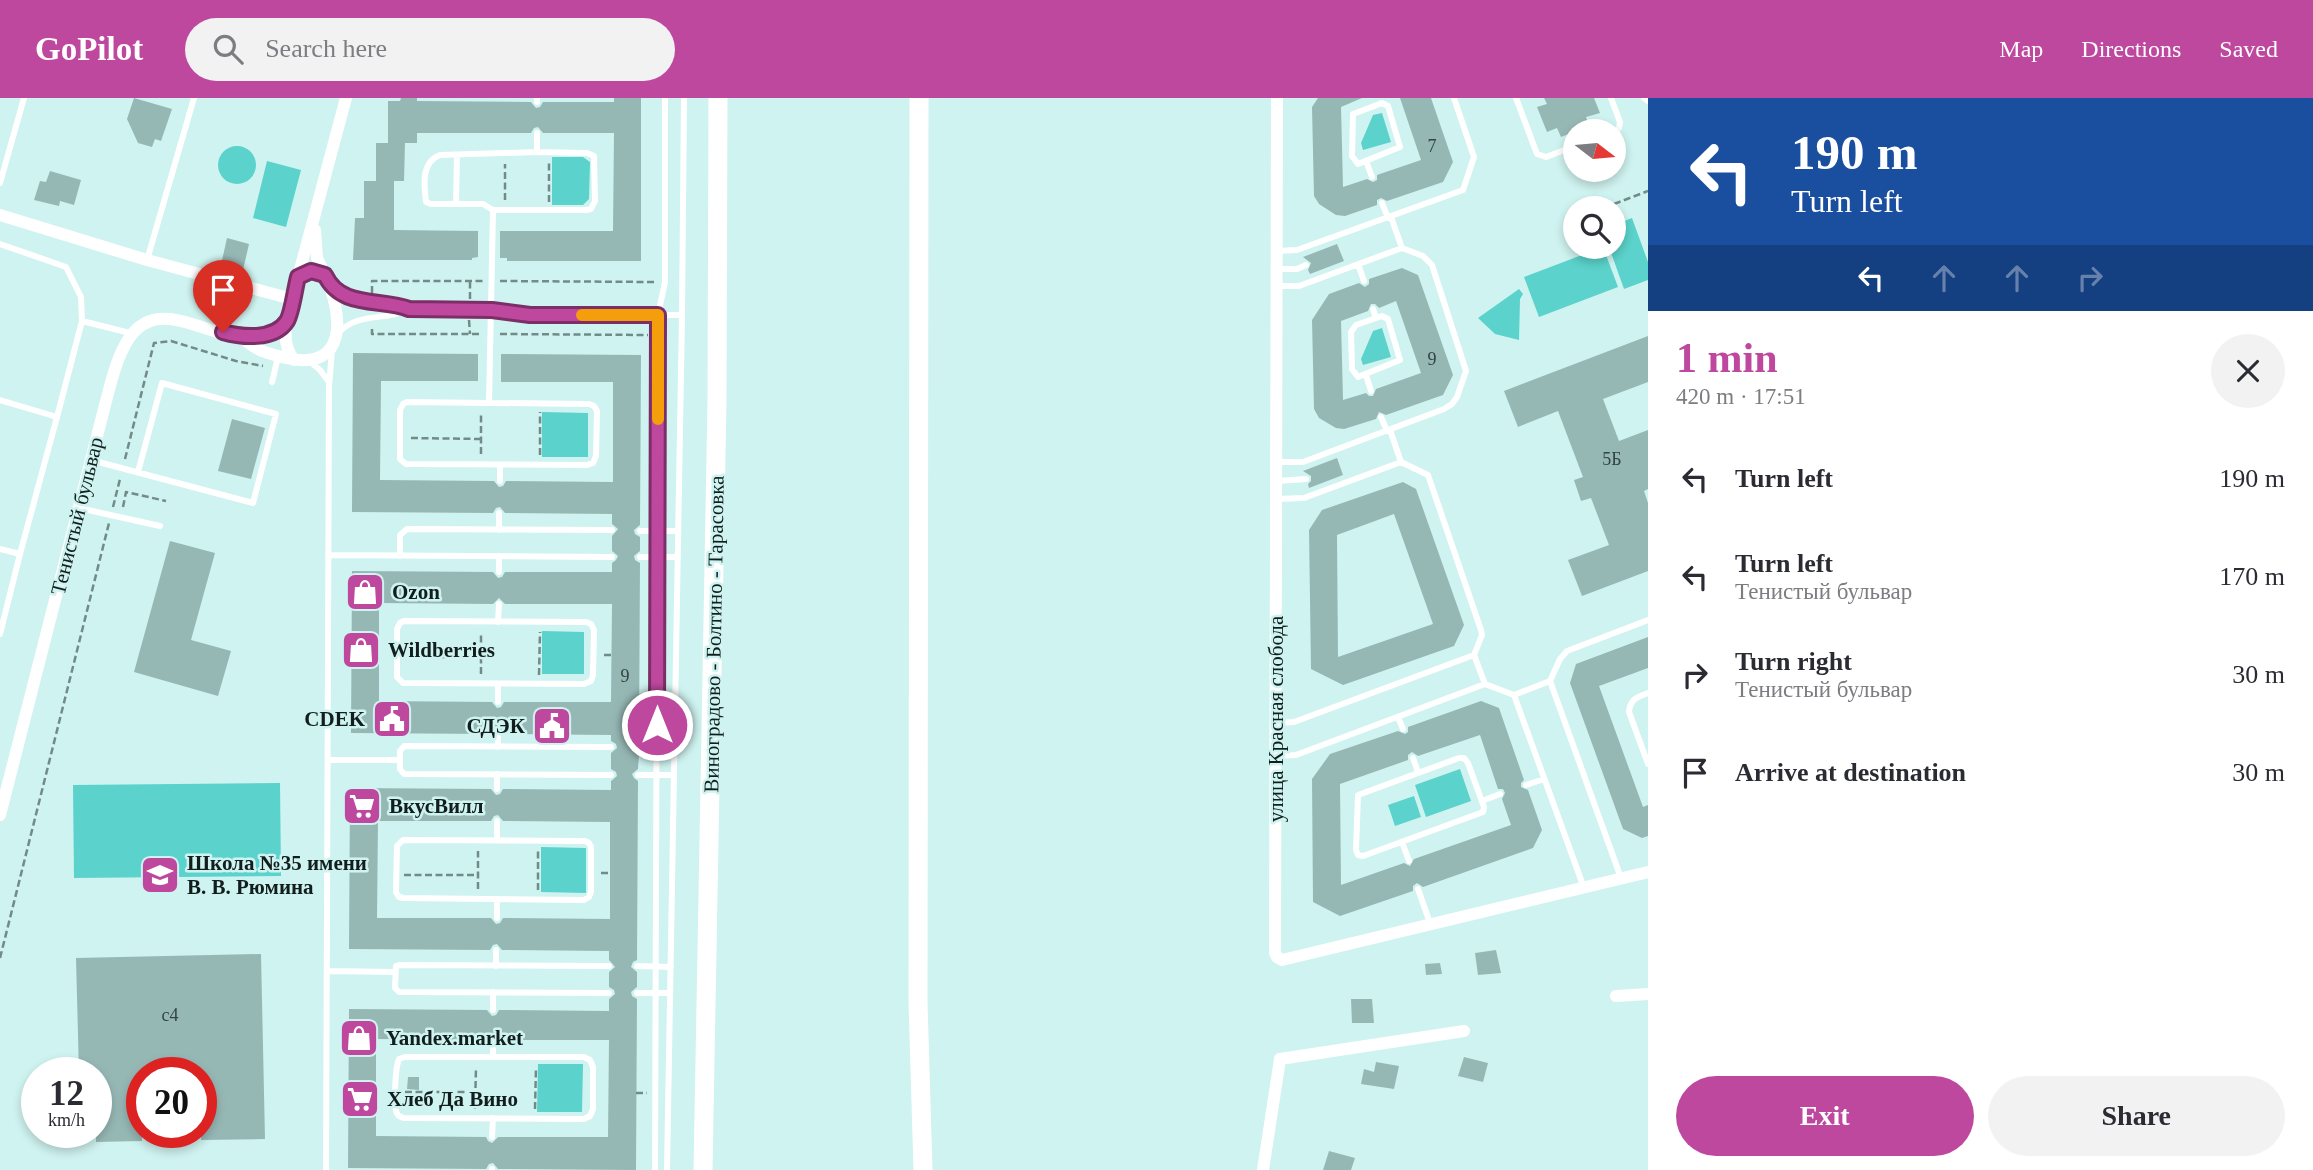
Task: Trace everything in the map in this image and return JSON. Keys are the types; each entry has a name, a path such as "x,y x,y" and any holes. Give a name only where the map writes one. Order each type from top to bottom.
{"main road":[{"name":"Виноградово - Болтино - Тарасовка","path":"703,1170 718,401 718,98"},
{"path":"919,98 918,1002 923,1170"}],"street":[{"path":"294,360 287,352 287,321 346,98"},
{"name":"улица Красная слобода","path":"1277,98 1275,953 1282,960 1648,873"},
{"path":"0,215 147,260 292,299"},
{"path":"242,337 257,351 276,362 309,361 324,355 335,340 338,311 317,258 314,216"},
{"path":"298,277 311,271 327,279"},
{"path":"134,334 143,325 158,318 174,319 242,337 276,330 287,321"},
{"name":"Тенистый бульвар","path":"0,815 111,383 123,347 134,334"},
{"path":"1616,996 1648,994"},
{"path":"1263,1170 1280,1059 1464,1031"}],"lane":[{"path":"0,183 24,98"},
{"path":"147,260 194,98"},
{"path":"655,1170 658,315 665,282 665,98"},
{"path":"667,1170 684,98"},
{"path":"1277,251 1297,250 1459,193 1466,186 1474,157 1454,98"},
{"path":"1516,98 1537,154 1546,157 1563,151"},
{"path":"1611,98 1619,119"},
{"path":"1643,98 1648,101"},
{"path":"1375,101 1388,106 1400,146 1358,164 1353,159 1352,119 1356,112 1375,101"},
{"path":"537,133 537,152"},
{"path":"505,152 587,153 594,156 595,201 591,209 493,210 483,204 426,202 426,166 436,156 494,155 505,152"},
{"path":"456,204 457,155"},
{"path":"1366,161 1372,177"},
{"path":"1382,203 1402,248"},
{"path":"485,403 492,310 493,210"},
{"path":"0,244 66,267 81,297 82,321 0,634"},
{"path":"1276,462 1303,462 1452,404 1466,371 1432,265 1423,256 1402,248 1299,286 1277,286"},
{"path":"1358,264 1363,281"},
{"path":"1277,269 1297,269 1307,265"},
{"path":"327,279 343,294 357,300 399,305 409,309 492,310 530,315 682,315"},
{"path":"326,1170 329,382 335,340 346,325 357,320 399,315 409,309"},
{"path":"1373,309 1376,318"},
{"path":"1382,316 1388,319 1400,360 1358,377 1353,372 1351,332 1356,325 1376,318 1382,316"},
{"path":"82,321 134,334"},
{"path":"309,361 329,382"},
{"path":"272,382 276,362"},
{"path":"1366,375 1371,391"},
{"path":"91,460 253,503 276,414 162,383 138,472"},
{"path":"0,400 57,417"},
{"path":"407,402 540,403 594,405 597,411 596,456 593,463 406,464 400,458 400,410 407,402"},
{"path":"1381,417 1401,462 1423,472 1431,480 1482,630 1474,655 1485,684"},
{"path":"1276,499 1304,498 1401,462"},
{"path":"500,465 500,481"},
{"path":"1276,481 1306,480"},
{"path":"79,508 160,526"},
{"path":"499,513 499,530"},
{"path":"400,556 400,536 407,529 612,530"},
{"path":"640,531 678,531"},
{"path":"0,549 20,554"},
{"path":"328,555 612,557"},
{"path":"499,556 499,572"},
{"path":"640,557 678,558"},
{"path":"498,622 499,604"},
{"path":"1621,879 1550,681 1559,659 1567,651 1648,620"},
{"path":"404,621 498,622 591,624 594,630 593,675 590,681 584,684 403,683 397,677 397,629 404,621"},
{"path":"1276,723 1294,722 1474,655"},
{"path":"1276,756 1296,755 1485,684 1514,695 1550,681"},
{"path":"498,684 498,702"},
{"path":"1648,693 1635,698 1630,704 1629,712 1648,764"},
{"path":"1514,695 1584,888"},
{"path":"1398,717 1402,729"},
{"path":"498,734 498,747"},
{"path":"611,747 404,746 400,751 400,769 404,774 611,775"},
{"path":"639,748 674,748"},
{"path":"1413,758 1418,772"},
{"path":"1464,758 1482,801 1483,813 1363,856 1358,855 1357,800 1362,792 1464,758"},
{"path":"328,760 400,760"},
{"path":"497,774 497,789"},
{"path":"638,775 674,775"},
{"path":"1526,785 1544,779"},
{"path":"1482,801 1500,794"},
{"path":"497,821 497,840"},
{"path":"403,840 497,840 589,843 589,897 584,900 403,898 396,892 397,846 403,840"},
{"path":"1402,842 1409,862"},
{"path":"1418,889 1431,925"},
{"path":"496,918 497,899"},
{"path":"496,950 496,966"},
{"path":"609,966 399,965 395,971 395,988 399,992 609,993"},
{"path":"637,967 671,967"},
{"path":"327,971 395,971"},
{"path":"493,992 493,1010"},
{"path":"637,993 670,993"},
{"path":"493,1040 493,1057"},
{"path":"493,1057 584,1057 590,1060 593,1066 593,1109 590,1116 583,1119 404,1118 396,1111 396,1065 399,1059 493,1057"},
{"path":"492,1137 493,1118"}],"path":[{"path":"505,152 505,210"},
{"path":"549,210 550,153"},
{"path":"1626,199 1648,191"},
{"path":"372,298 372,281 665,282"},
{"path":"470,281 470,302"},
{"path":"470,320 470,334"},
{"path":"372,334 658,335"},
{"path":"0,958 154,343 171,341 236,361 276,362"},
{"path":"481,465 485,403"},
{"path":"540,403 540,465"},
{"path":"400,438 481,439"},
{"path":"120,517 126,492 166,501"},
{"path":"481,622 481,684"},
{"path":"539,684 540,622"},
{"path":"397,657 481,657"},
{"path":"478,840 478,899"},
{"path":"537,899 538,841"},
{"path":"397,875 478,875"},
{"path":"475,1118 476,1057"},
{"path":"535,1118 536,1057"},
{"path":"396,1092 475,1092"}],"shaded area":[{"path":"1382,113 1391,142 1363,150 1361,143 1373,115"},
{"path":"237,146 251,151 256,165 251,179 237,184 223,179 218,165 223,151"},
{"path":"552,157 583,157 590,162 589,199 583,205 552,205"},
{"path":"267,161 301,170 286,227 253,218"},
{"path":"1632,218 1648,262 1648,280 1624,289 1613,259 1626,259 1626,220"},
{"path":"1571,259 1608,259 1618,287 1539,317 1524,277"},
{"path":"1519,289 1523,294 1520,299 1519,340 1495,334 1478,318"},
{"path":"1382,328 1391,357 1363,365 1361,359 1373,331"},
{"path":"542,412 588,413 588,457 542,457"},
{"path":"542,631 584,632 584,674 542,674"},
{"path":"1460,769 1471,801 1426,817 1415,785"},
{"path":"280,783 281,876 74,878 73,785"},
{"path":"1414,796 1421,817 1395,826 1388,805"},
{"path":"541,847 586,848 586,893 541,892"},
{"path":"538,1064 583,1064 582,1112 537,1112"}],"building":[{"path":"134,98 172,109 161,141 155,139 152,147 138,143 127,119"},
{"path":"401,98 417,98 417,101 531,102 536,108 543,102 614,102 614,98 641,98 641,261 507,261 507,258 500,258 500,231 613,231 614,133 543,133 538,127 531,133 417,133 417,143 405,143 404,181 394,181 394,230 478,231 478,257 472,260 353,260 355,218 364,218 364,181 376,181 376,143 388,143 388,101 400,101"},
{"path":"1318,98 1362,98 1341,107 1343,187 1367,179 1373,182 1377,180 1377,175 1421,160 1400,98 1431,98 1453,162 1443,182 1387,201 1381,198 1377,200 1377,205 1345,216 1336,215 1319,204 1314,196 1312,107"},
{"path":"1544,98 1594,98 1600,113 1587,119 1563,119 1561,137 1557,128 1547,132 1537,107 1547,104"},
{"path":"50,171 81,180 74,205 60,201 59,206 34,200 40,181 46,182"},
{"path":"227,238 249,244 243,270 221,265"},
{"path":"1337,244 1344,261 1310,274 1308,270 1311,263 1303,257"},
{"path":"1402,268 1418,275 1453,375 1443,395 1386,415 1379,412 1376,419 1344,429 1336,428 1319,418 1314,409 1312,320 1329,294 1359,283 1365,287 1369,284 1369,279","holes":["1396,301 1421,373 1376,389 1373,396 1366,393 1343,400 1341,321 1368,311 1371,304 1379,308"]},
{"path":"1648,336 1648,382 1603,399 1619,441 1648,430 1648,489 1644,491 1648,503 1648,571 1582,596 1568,560 1609,545 1591,498 1581,501 1574,480 1583,477 1558,411 1518,427 1504,391"},
{"path":"353,353 478,354 478,381 381,381 380,480 494,481 499,487 506,481 613,482 613,382 501,382 501,354 641,355 640,525 634,530 640,537 640,551 634,556 640,563 639,742 633,747 639,754 638,769 632,774 638,781 637,960 631,967 637,972 637,987 631,992 637,999 636,1170 498,1169 493,1163 486,1169 348,1168 349,1009 487,1010 492,1016 499,1010 609,1011 609,999 615,994 609,987 609,972 615,967 609,960 609,951 502,950 497,944 490,950 349,949 350,788 491,789 496,795 503,789 611,790 611,781 617,776 611,769 611,753 617,748 611,741 611,735 504,734 499,728 492,734 351,733 352,571 493,572 498,578 505,572 612,572 612,563 618,556 612,551 612,536 618,529 612,524 612,514 505,513 500,507 493,513 352,512","holes":["499,598 505,604 612,604 611,702 504,702 497,708 492,702 379,701 379,603 493,604","498,815 503,821 610,822 610,919 503,918 496,924 491,918 377,918 378,821 491,821","494,1034 499,1040 609,1040 608,1137 498,1137 492,1143 486,1137 376,1136 376,1039 487,1040"]},
{"path":"232,419 265,428 251,479 218,471"},
{"path":"1337,458 1343,475 1309,488 1311,476 1303,471"},
{"path":"1403,482 1416,489 1464,625 1454,646 1343,685 1311,669 1309,530 1322,510","holes":["1394,514 1433,624 1338,657 1337,535"]},
{"path":"170,541 215,553 191,640 231,651 218,696 134,672"},
{"path":"1648,637 1648,668 1599,686 1643,807 1648,805 1648,836 1642,838 1623,829 1570,683 1576,664"},
{"path":"1481,701 1499,708 1524,780 1521,787 1528,790 1542,830 1533,848 1423,887 1417,883 1413,886 1413,891 1340,916 1313,902 1312,779 1330,754 1398,731 1405,734 1408,727","holes":["1480,735 1498,789 1503,789 1505,793 1502,799 1511,825 1414,859 1410,866 1404,863 1341,885 1340,784 1408,760 1408,755 1412,752 1418,756"]},
{"path":"1496,950 1501,973 1478,975 1475,953"},
{"path":"261,954 265,1139 217,1140 217,1057 126,1057 126,1141 112,1142 112,1057 79,1057 76,958"},
{"path":"1440,963 1442,974 1426,975 1425,964"},
{"path":"1351,999 1372,999 1374,1023 1352,1023"},
{"path":"1464,1057 1488,1063 1483,1082 1458,1076"},
{"path":"1376,1062 1399,1066 1394,1089 1361,1084 1364,1069 1374,1072"},
{"path":"408,1077 419,1077 419,1090 407,1089"},
{"path":"1329,1151 1355,1158 1351,1170 1323,1170"}],"slow traffic":[{"path":"582,315 658,315 658,419"}],"place":[{"name":"Ozon","path":"365,592"},
{"name":"Wildberries","path":"361,650"},
{"name":"CDEK","path":"392,719"},
{"name":"СДЭК","path":"552,726"},
{"name":"ВкусВилл","path":"362,806"},
{"name":"Школа №35 имени В. В. Рюмина","path":"160,875"},
{"name":"Yandex.market","path":"359,1038"},
{"name":"Хлеб Да Вино","path":"360,1099"}],"route":[{"path":"223,332 242,337 276,330 287,321 298,277 311,271 325,275 343,294 357,300 399,305 409,309 492,310 530,315 658,315 657,725"}]}
